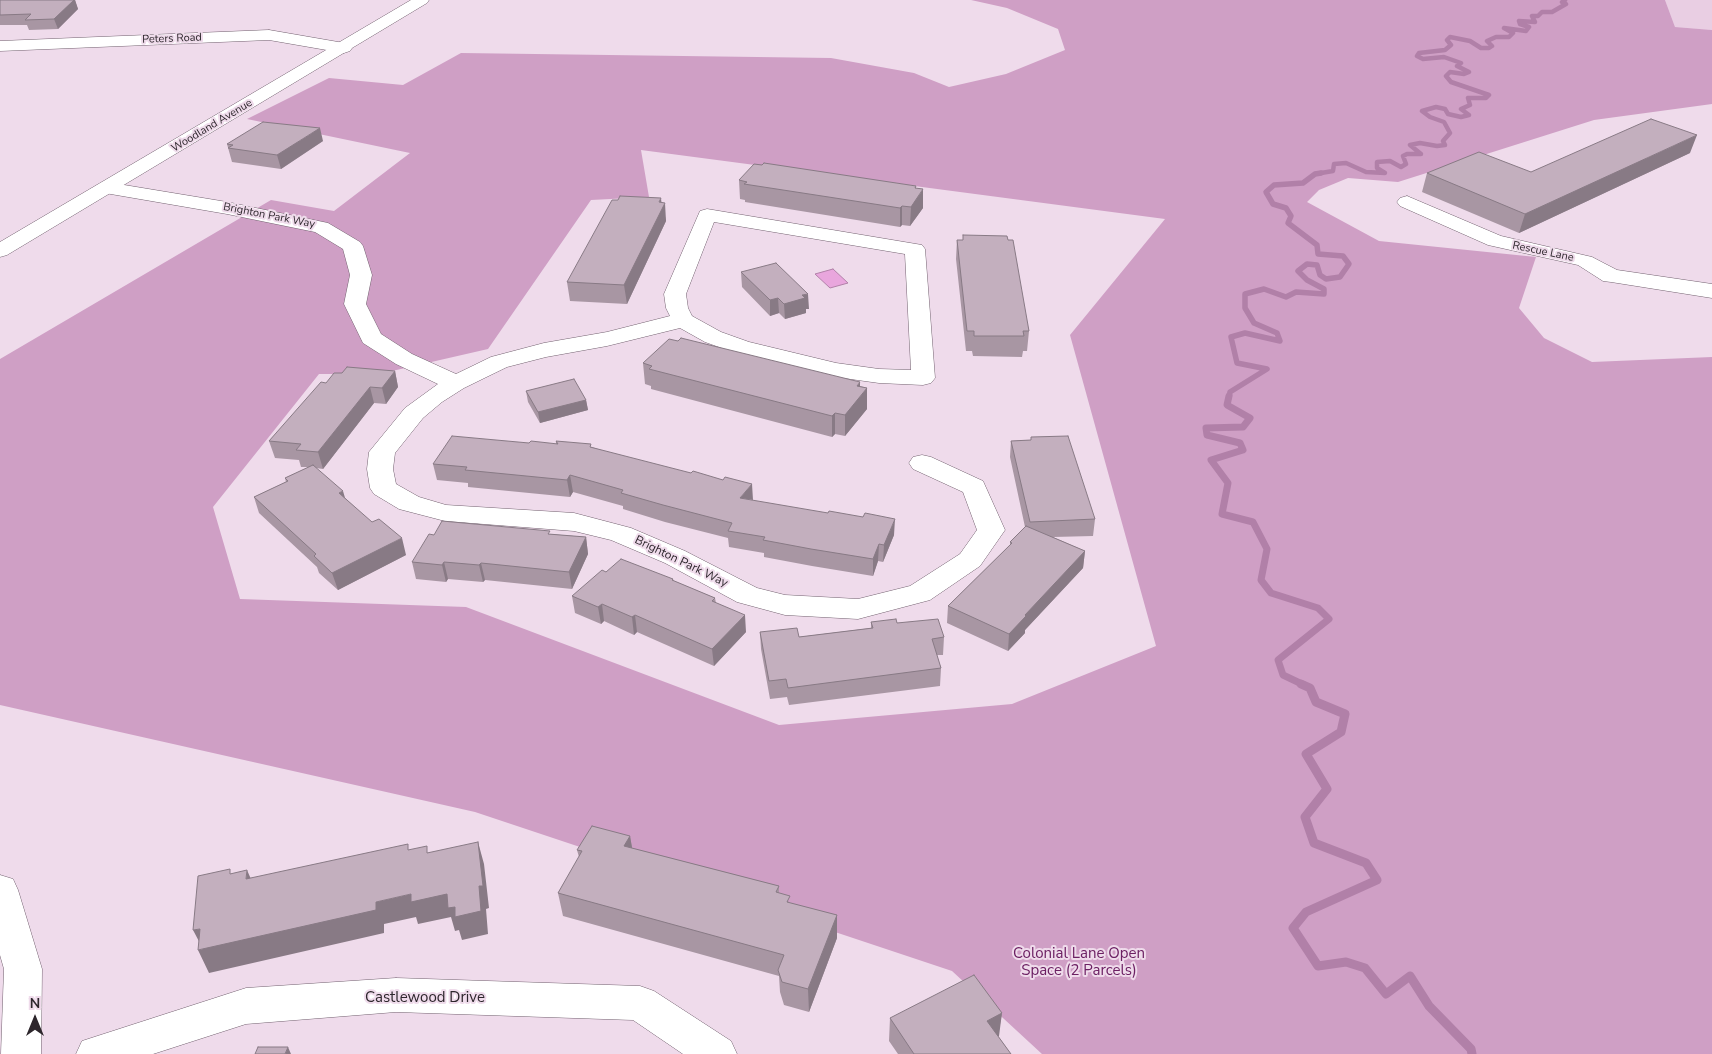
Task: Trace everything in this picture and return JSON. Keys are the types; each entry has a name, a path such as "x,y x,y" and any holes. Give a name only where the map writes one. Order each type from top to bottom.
{"street":[{"name":"Woodland Avenue","path":"0,251 422,0"},
{"name":"Peters Road","path":"0,46 269,35 344,48"},
{"name":"Brighton Park Way","path":"106,188 227,208 321,227 353,246 361,275 355,304 371,338 404,359 456,383"},
{"name":"Rescue Lane","path":"1407,202 1495,241 1562,254 1585,261 1611,276 1712,291"},
{"path":"707,215 916,249 924,378 879,376 819,366 741,347 714,337 683,320 677,308 675,294 707,215"},
{"name":"Brighton Park Way","path":"683,320 606,339 544,350 508,360 456,383 433,397 414,413 382,452 380,469 382,488 409,503 445,513 516,516 574,522 621,534 675,556 747,595 785,605 858,609 920,593 970,560 991,530 974,487 922,463"},
{"path":"0,890 23,969 21,1054"},
{"name":"Castlewood Drive","path":"96,1054 246,1006 396,995 640,1003 717,1054"}],"shaded area":[{"path":"1665,0 1712,0 1712,30 1675,27"},
{"path":"833,269 848,283 830,288 815,274"}],"green space":[{"name":"Colonial Lane Open Space (2 Parcels)","path":"971,0 1665,0 1675,27 1712,30 1712,104 1594,120 1398,182 1348,178 1319,190 1307,202 1379,241 1536,257 1519,308 1544,338 1592,362 1712,357 1712,1054 1042,1054 952,971 475,812 0,705 0,359 271,200 334,211 410,153 247,119 329,78 403,85 461,53 831,58 914,73 949,87 1006,74 1065,50 1058,29 1007,8","holes":["641,150 1165,219 1070,335 1156,646 1012,704 779,725 466,607 240,599 213,507 319,374 379,374 488,349 591,200 649,197"]}],"building":[{"path":"0,0 74,0 54,19 25,20 31,14 0,15"},
{"path":"1651,119 1697,135 1525,214 1427,173 1479,152 1531,172"},
{"path":"263,122 320,128 277,155 228,148 233,145 227,144"},
{"path":"764,163 916,186 915,188 923,189 911,207 902,206 900,208 744,184 747,182 739,180 754,164 762,165"},
{"path":"620,196 661,198 659,202 665,203 624,285 567,282 612,200 618,200"},
{"path":"963,235 1007,236 1008,240 1013,240 1029,331 1023,331 1024,336 974,336 974,331 967,331 957,240 963,240"},
{"path":"776,263 808,294 802,295 805,298 784,304 778,298 770,300 741,272"},
{"path":"681,338 860,382 857,386 867,388 845,415 835,413 832,416 649,369 652,366 643,363 669,339 678,341"},
{"path":"347,367 395,371 382,388 370,387 318,452 296,450 301,444 269,441 321,382 326,383 334,373 342,373"},
{"path":"574,379 586,400 538,412 526,391"},
{"path":"452,436 529,443 531,441 558,444 556,441 591,444 590,447 691,473 693,471 723,480 725,477 752,484 740,498 828,513 829,511 863,517 865,513 895,519 884,545 879,544 873,559 811,549 763,540 765,537 728,531 732,523 621,493 623,490 570,475 567,480 465,470 467,467 433,464"},
{"path":"1068,436 1095,519 1030,522 1011,441 1031,440 1031,437"},
{"path":"313,465 343,491 339,493 372,522 379,519 402,538 332,573 314,556 316,554 254,497 288,481 285,478"},
{"path":"442,521 550,531 548,534 586,537 569,572 481,563 479,565 444,562 442,565 412,562 429,534 434,535"},
{"path":"1026,526 1085,551 1009,634 948,606 1012,543 1010,542"},
{"path":"621,559 673,579 715,598 712,601 745,615 712,649 635,615 632,617 602,604 598,607 572,596 602,570 606,572"},
{"path":"896,619 897,623 938,619 944,637 932,639 941,668 788,688 786,679 769,681 760,632 797,628 799,637 873,628 871,622"},
{"path":"592,826 630,836 624,846 779,886 776,892 790,896 787,902 837,915 808,989 782,982 778,970 784,955 558,893 582,851 577,850"},
{"path":"478,842 483,886 479,886 481,911 455,917 455,907 448,908 447,894 411,902 411,894 376,902 376,910 198,950 200,929 193,930 198,876 230,869 230,874 247,870 246,879 408,844 408,850 427,846 427,853"},
{"path":"974,975 1002,1013 987,1021 1011,1054 914,1054 890,1018"},
{"path":"258,1047 288,1047 285,1054 255,1054"}],"waterway":[{"path":"1229,398 1230,392 1267,369 1237,363 1231,337 1245,333 1280,341 1277,333 1254,323 1245,308 1245,294 1264,289 1286,297 1296,292 1324,294 1324,289 1307,280 1298,271 1307,264 1317,265 1320,275 1326,279 1340,277 1349,264 1343,256 1318,254 1317,245 1288,223 1291,216 1286,208 1273,204 1266,192 1274,185 1303,183 1315,174 1333,171 1334,164 1346,163 1366,172 1385,173 1377,168 1377,162 1390,161 1401,167 1406,164 1403,156 1407,154 1421,154 1410,145 1420,143 1437,146 1445,145 1443,141 1450,133 1444,122 1430,117 1422,111 1436,107 1445,109 1448,114 1461,117 1469,115 1461,109 1470,105 1468,98 1486,98 1489,95 1451,82 1446,76 1450,72 1464,74 1469,72 1457,66 1461,63 1444,57 1423,59 1417,56 1419,53 1445,50 1451,45 1447,40 1450,37 1470,41 1481,48 1489,48 1492,46 1487,41 1496,37 1509,37 1513,33 1504,28 1526,31 1529,27 1520,24 1519,21 1535,22 1532,16 1538,16 1542,12 1552,12 1566,4 1562,2 1565,0"},
{"path":"1229,396 1227,405 1250,418 1243,427 1206,428 1207,435 1240,443 1243,450 1211,460 1228,483 1222,514 1253,522 1267,549 1261,580 1271,593 1318,608 1329,619 1278,660 1283,675 1304,685"},
{"path":"1301,684 1310,688 1316,702 1345,714 1341,732 1306,754 1327,789 1305,817 1314,843 1366,863 1377,880 1306,912 1293,928 1318,966 1346,962 1365,968 1386,994 1410,976 1429,1006 1471,1049 1472,1054"}]}
